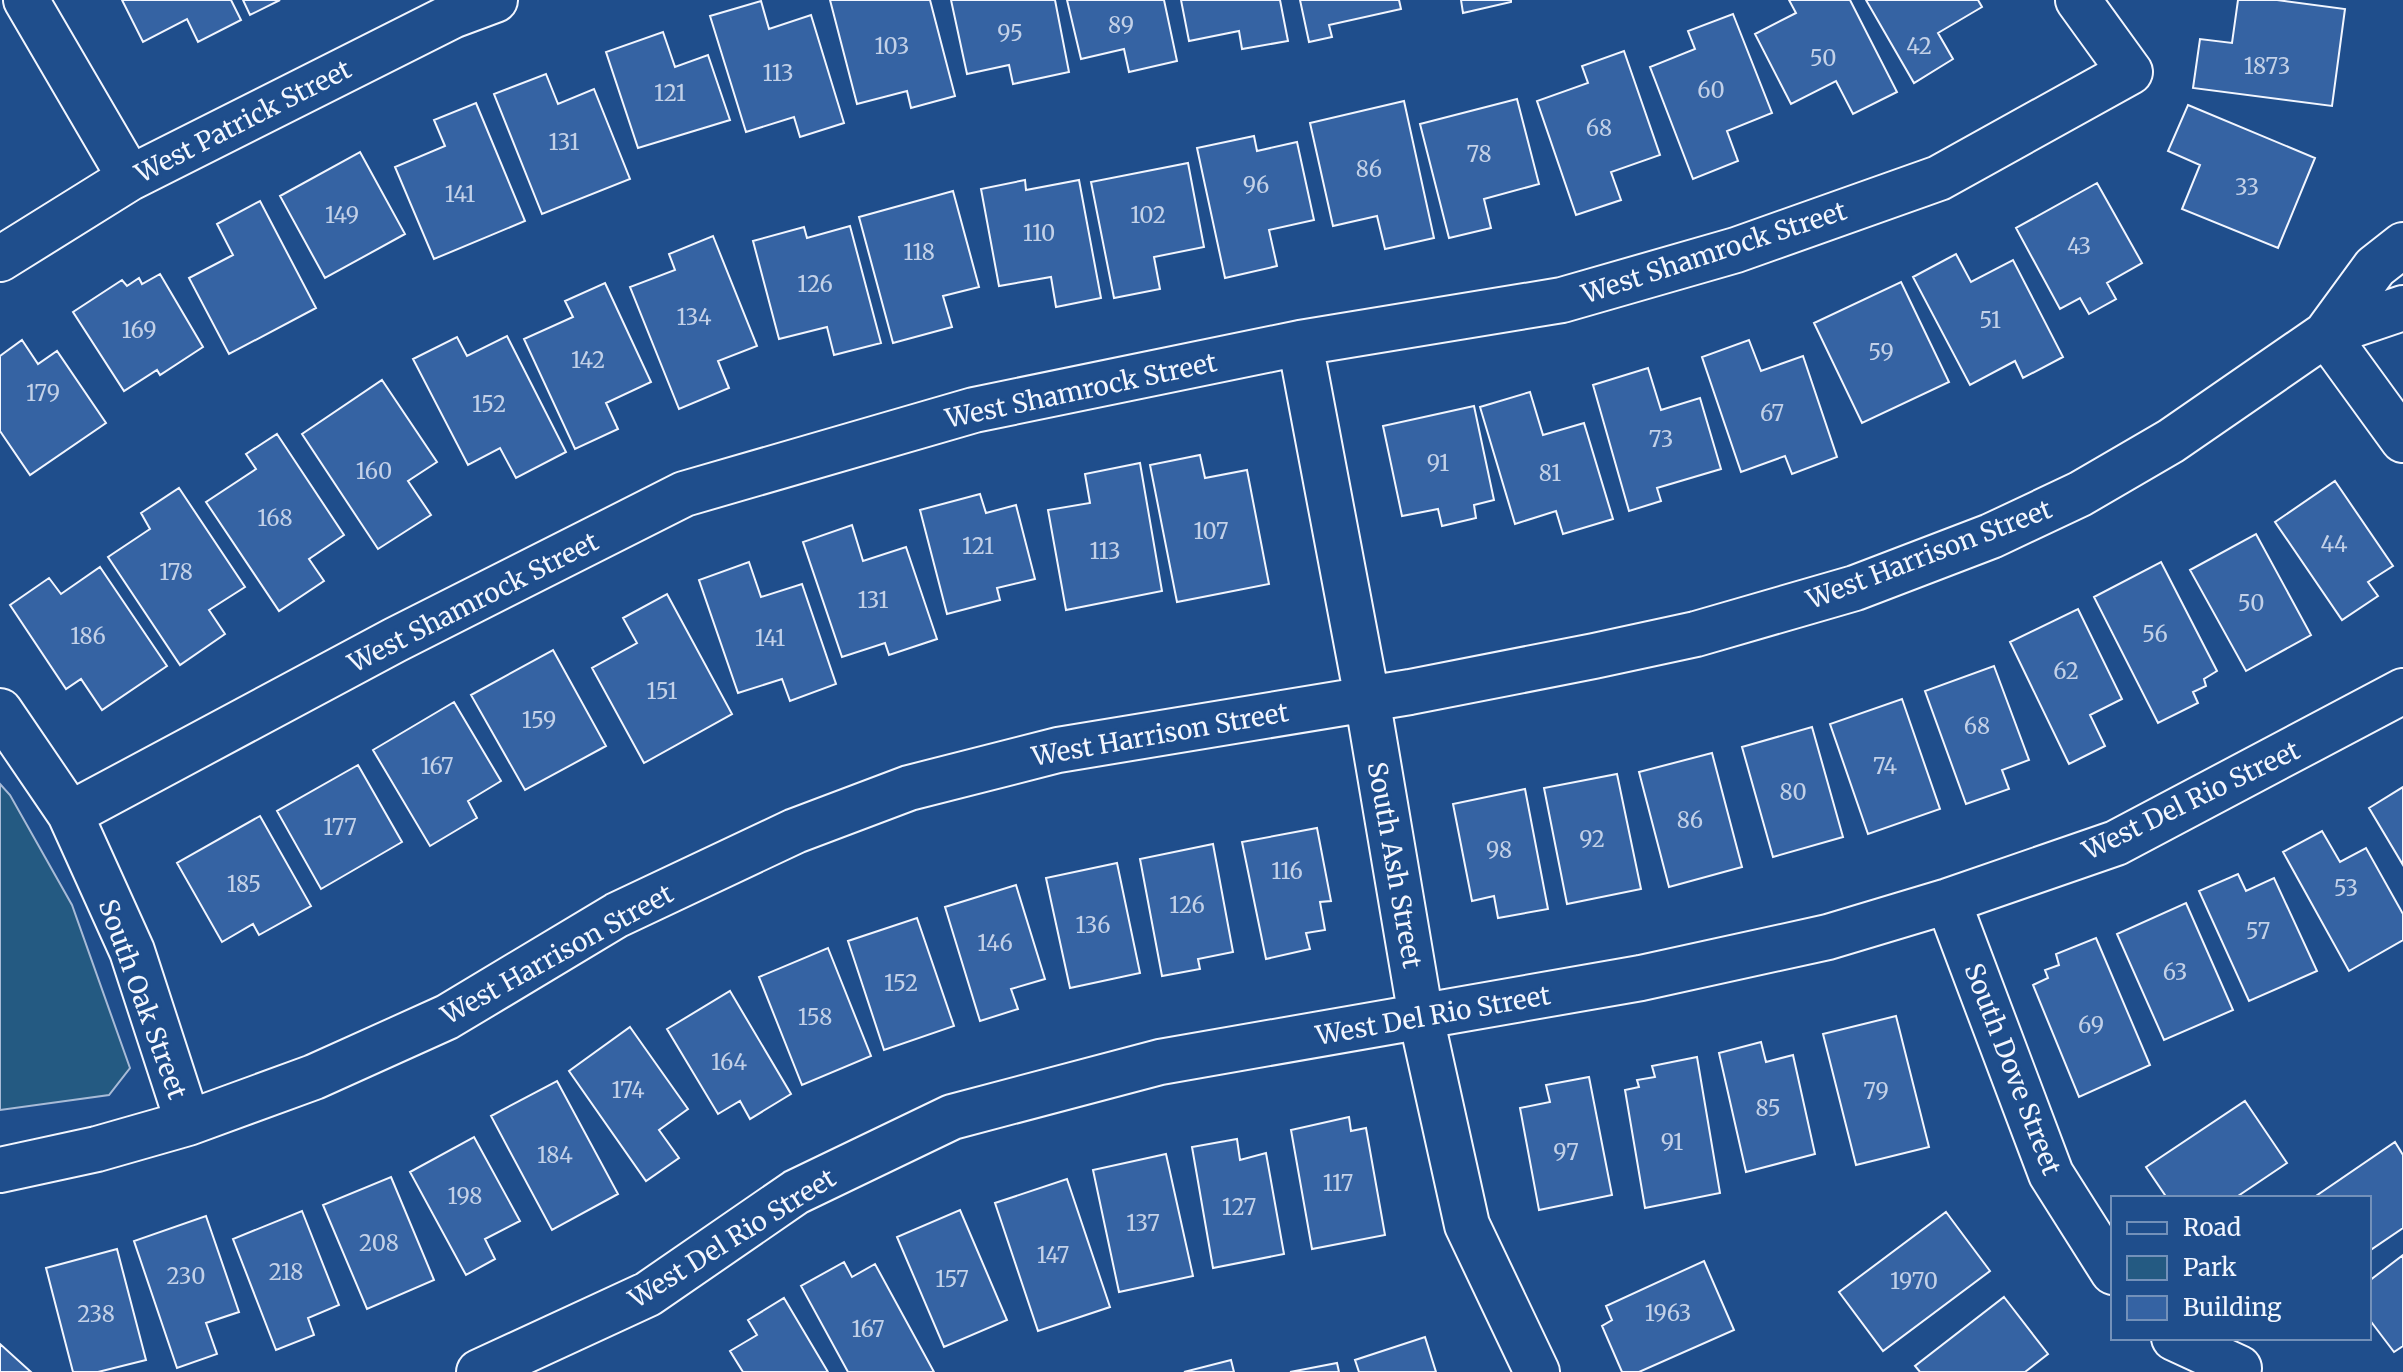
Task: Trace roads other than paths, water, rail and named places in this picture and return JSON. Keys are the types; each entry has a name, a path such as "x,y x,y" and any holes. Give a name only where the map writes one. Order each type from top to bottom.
{"street":[{"path":"26,0 130,178"},
{"name":"West Patrick Street","path":"0,259 130,178 452,16 495,0"},
{"name":"West Shamrock Street","path":"70,814 395,640 684,494 974,410 1300,343 1562,300 1736,250 1939,178 2130,72 2078,0"},
{"name":"West Harrison Street","path":"2326,334 2375,267 2403,245"},
{"name":"West Harrison Street","path":"0,1170 97,1149 188,1123 314,1077 447,1017 617,915 795,831 909,788 1058,750 1367,698 1696,634 1855,588 1991,536 2080,494 2171,441 2326,334 2403,308"},
{"path":"2326,334 2403,440"},
{"name":"South Ash Street","path":"1300,343 1367,698 1421,1017 1467,1225 1537,1372"},
{"name":"West Del Rio Street","path":"479,1372 648,1294 796,1192 952,1117 1160,1062 1703,965 1828,937 1948,901 2116,843 2403,691"},
{"name":"South Oak Street","path":"0,711 70,814 132,951 188,1123"},
{"name":"South Dove Street","path":"1948,901 2051,1174 2111,1269"},
{"path":"2178,1340 2239,1368"}]}
